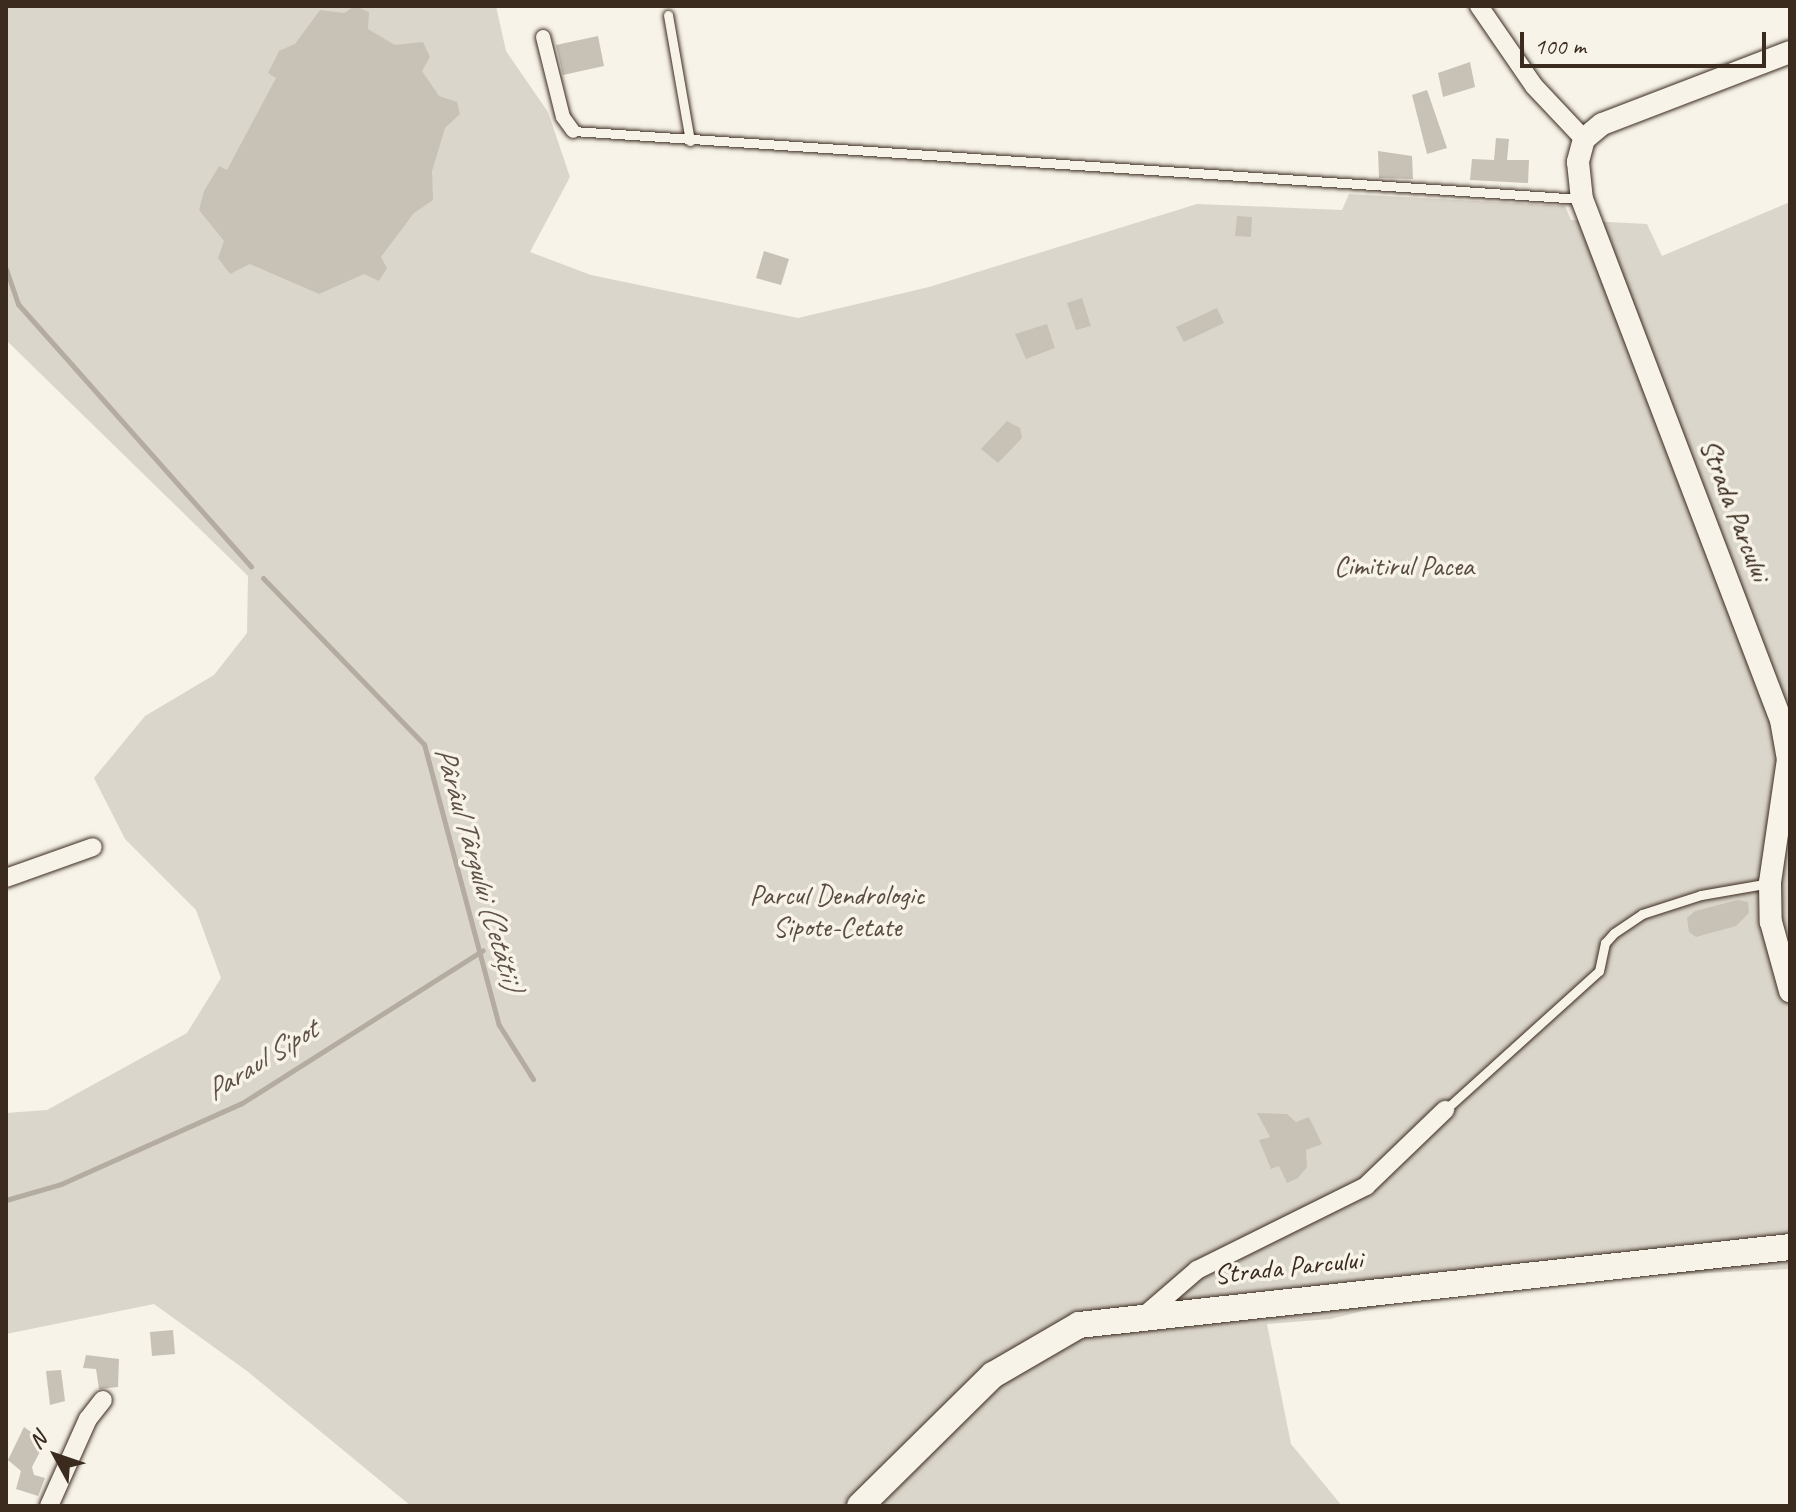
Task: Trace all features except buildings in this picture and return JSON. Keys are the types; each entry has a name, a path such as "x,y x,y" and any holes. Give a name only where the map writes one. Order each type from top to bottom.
{"main road":[{"name":"Strada Parcului","path":"860,1506 970,1394 1021,1354 1079,1325 1145,1315 1790,1247"}],"street":[{"path":"1479,6 1534,86 1584,139 1602,124 1790,52"},
{"path":"543,37 563,117 573,131"},
{"name":"Strada Parcului","path":"1584,139 1578,151 1582,199 1781,720 1788,759 1770,883 1773,933 1790,991"},
{"path":"6,878 93,847"},
{"path":"1145,1315 1197,1270 1366,1186 1445,1110"},
{"path":"49,1506 88,1419 103,1400"}],"lane":[{"path":"668,15 690,141"},
{"path":"573,131 1582,199"},
{"path":"1445,1110 1599,971 1614,933 1642,914 1701,895 1770,883"}],"green space":[{"name":"Parcul Dendrologic Sipote-Cetate","path":"6,6 496,6 506,51 548,112 570,177 530,252 591,275 798,318 929,287 1197,204 1342,210 1349,194 1565,206 1571,220 1647,224 1662,256 1790,202 1790,1269 1475,1284 1330,1319 1267,1324 1291,1444 1342,1506 411,1506 247,1371 154,1304 6,1334 6,1113 47,1110 187,1033 221,978 196,910 125,839 94,778 145,716 214,675 247,633 248,576 6,340"}],"waterway":[{"name":"Pârâul Târgului (Cetății)","path":"6,269 18,304 251,566"},
{"name":"Pârâul Târgului (Cetății)","path":"263,578 424,744 499,1025 533,1079"},
{"name":"Paraul Sipot","path":"6,1200 61,1184 242,1103 483,950"}],"park label":[{"name":"Cimitirul Pacea","path":"1404,566"}]}
